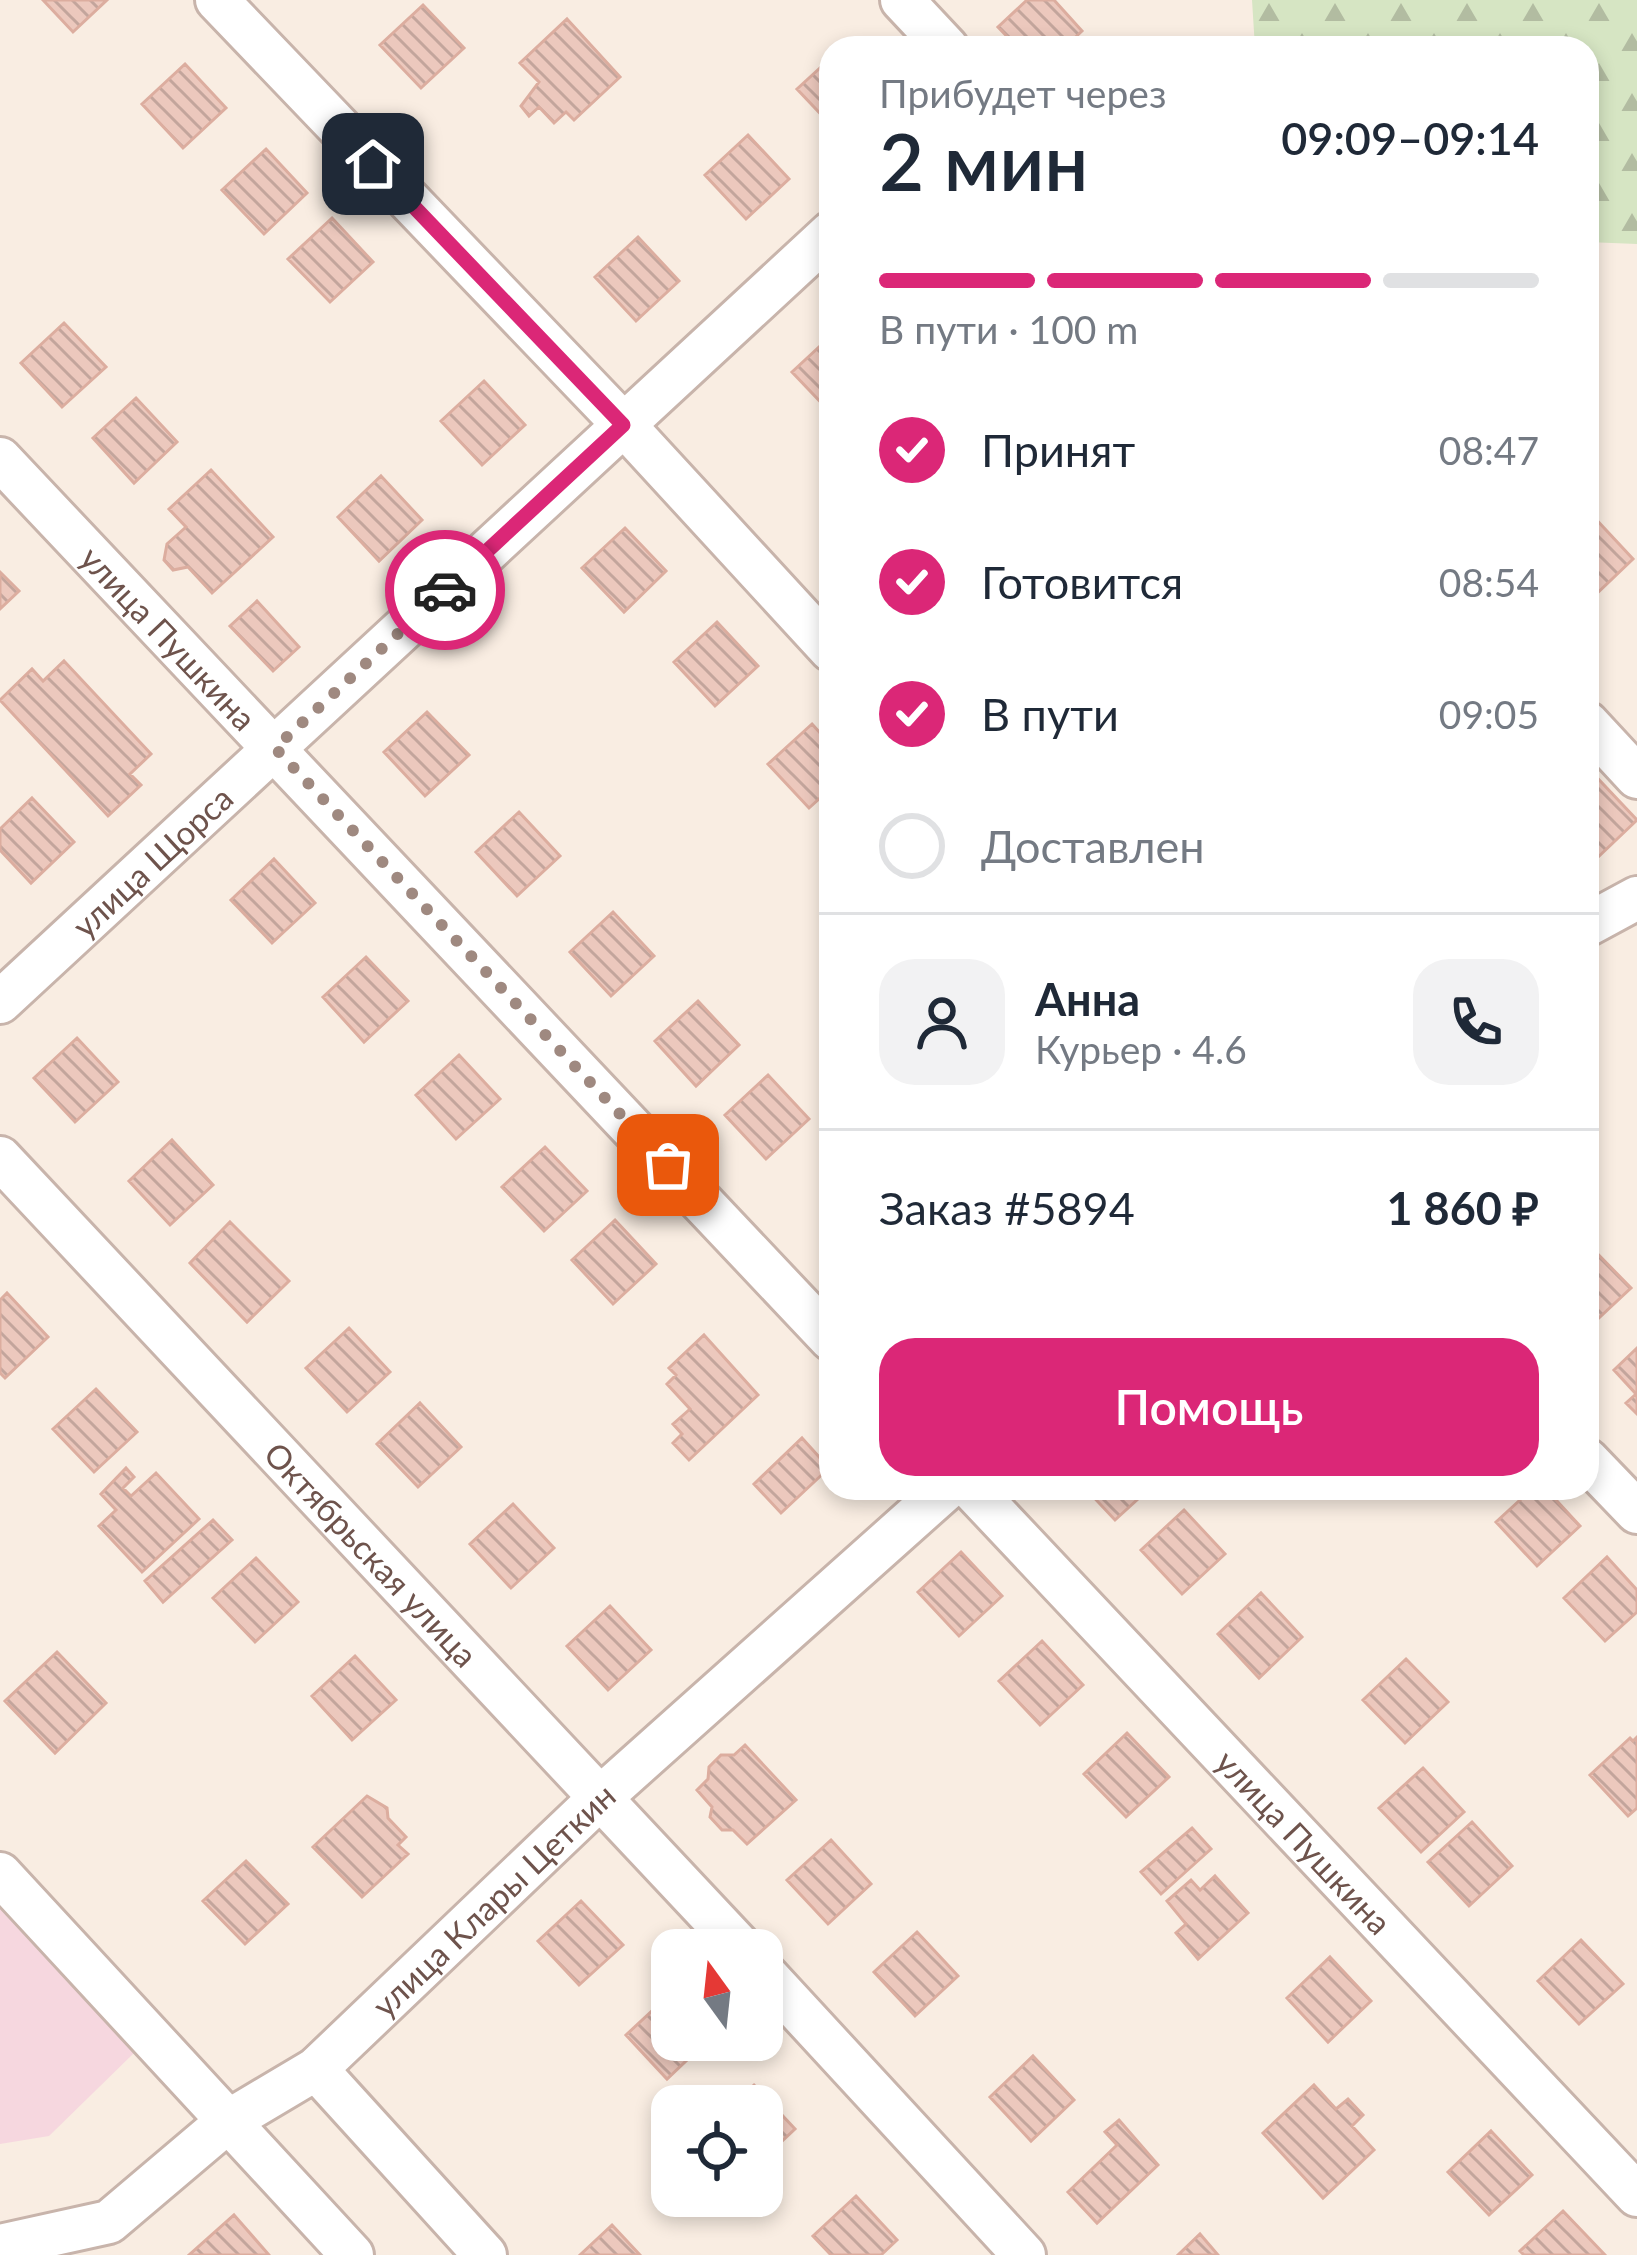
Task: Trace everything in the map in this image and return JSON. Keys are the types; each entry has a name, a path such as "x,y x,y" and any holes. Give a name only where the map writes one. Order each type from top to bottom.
{"street":[{"path":"217,0 819,637"},
{"path":"902,0 936,36"},
{"name":"улица Щорса","path":"0,1002 819,244"},
{"name":"улица Пушкина","path":"0,459 819,1326"},
{"path":"1599,736 1637,777"},
{"path":"1599,919 1637,898"},
{"name":"Октябрьская улица","path":"0,1158 724,1929"},
{"path":"1599,1472 1637,1512"},
{"name":"улица Клары Цеткин","path":"0,2246 109,2222 227,2122 316,2069 602,1797 933,1500"},
{"name":"улица Пушкина","path":"982,1500 1637,2195"},
{"path":"0,1874 352,2255"},
{"path":"783,1994 1024,2255"},
{"path":"316,2069 485,2255"}],"shaded area":[{"path":"0,1905 136,2051 49,2136 0,2144"}],"green space":[{"path":"1252,0 1637,0 1637,244 1599,242 1599,36 1254,36"}],"building":[{"path":"43,0 107,0 73,32"},
{"path":"1027,0 1054,0 1082,31 1077,36 1007,36 998,27"},
{"path":"423,5 464,48 421,88 380,45"},
{"path":"567,19 620,77 574,120 566,112 554,123 539,107 529,116 521,106 539,82 520,63"},
{"path":"185,64 226,108 183,148 142,104"},
{"path":"819,69 819,112 797,89"},
{"path":"748,135 789,179 746,219 705,175"},
{"path":"266,149 307,193 264,234 222,190"},
{"path":"332,218 373,262 330,302 288,259"},
{"path":"638,237 679,281 636,321 595,277"},
{"path":"64,323 106,367 62,407 21,363"},
{"path":"819,347 819,400 792,372"},
{"path":"484,381 525,425 482,465 441,421"},
{"path":"136,398 177,442 134,483 93,438"},
{"path":"211,470 273,537 212,593 188,567 173,570 164,560 167,544 186,527 169,509"},
{"path":"381,476 422,520 379,561 338,517"},
{"path":"1599,523 1633,559 1599,591"},
{"path":"625,528 666,571 624,612 582,568"},
{"path":"0,572 19,591 0,609"},
{"path":"257,601 299,647 273,671 230,626"},
{"path":"717,622 758,666 715,706 674,662"},
{"path":"64,661 151,754 130,774 141,785 108,816 0,700 32,669 43,681"},
{"path":"427,712 469,755 425,796 384,752"},
{"path":"812,724 819,732 819,799 809,808 768,764"},
{"path":"1599,780 1637,820 1599,856"},
{"path":"32,798 74,842 31,883 0,850 0,829"},
{"path":"519,812 560,856 517,896 476,852"},
{"path":"274,859 315,903 272,943 231,900"},
{"path":"613,912 654,956 611,996 570,952"},
{"path":"366,957 408,1001 364,1042 323,997"},
{"path":"698,1001 739,1045 696,1086 655,1041"},
{"path":"77,1038 118,1082 75,1122 34,1078"},
{"path":"459,1055 500,1099 456,1139 416,1095"},
{"path":"768,1075 809,1119 766,1159 725,1115"},
{"path":"172,1140 213,1185 170,1225 129,1181"},
{"path":"545,1147 587,1191 544,1231 502,1187"},
{"path":"615,1220 656,1264 613,1304 572,1260"},
{"path":"230,1222 289,1281 247,1322 190,1263"},
{"path":"1599,1255 1631,1288 1599,1318"},
{"path":"7,1293 48,1337 5,1378 0,1373 0,1300"},
{"path":"349,1328 390,1372 347,1412 306,1368"},
{"path":"704,1335 758,1395 689,1460 673,1443 682,1434 673,1424 690,1409 667,1384 676,1375 669,1368"},
{"path":"1637,1348 1637,1414 1626,1403 1636,1394 1614,1370"},
{"path":"96,1389 137,1432 94,1472 53,1429"},
{"path":"420,1403 461,1447 418,1487 377,1444"},
{"path":"802,1438 819,1457 819,1477 781,1513 754,1484"},
{"path":"126,1468 134,1477 123,1488 131,1496 156,1473 199,1519 142,1572 99,1526 116,1510 101,1494"},
{"path":"1096,1500 1137,1500 1115,1520"},
{"path":"1520,1500 1556,1500 1580,1526 1537,1566 1496,1522"},
{"path":"513,1504 554,1548 511,1588 470,1544"},
{"path":"1184,1510 1225,1554 1182,1594 1141,1550"},
{"path":"213,1520 232,1540 163,1602 145,1581"},
{"path":"961,1552 1002,1596 959,1636 918,1592"},
{"path":"1607,1557 1637,1590 1637,1612 1605,1641 1564,1598"},
{"path":"256,1558 298,1602 255,1642 213,1598"},
{"path":"1261,1593 1302,1637 1259,1678 1218,1634"},
{"path":"610,1606 651,1650 608,1690 567,1646"},
{"path":"1042,1641 1083,1685 1040,1725 999,1681"},
{"path":"57,1652 106,1703 55,1753 5,1701"},
{"path":"355,1656 396,1700 352,1740 312,1696"},
{"path":"1406,1659 1448,1702 1405,1743 1363,1700"},
{"path":"1127,1733 1169,1777 1126,1817 1084,1774"},
{"path":"1637,1737 1637,1808 1628,1816 1590,1775 1630,1738"},
{"path":"745,1745 796,1800 747,1844 733,1830 722,1830 710,1817 712,1807 697,1790 721,1755 734,1755"},
{"path":"1423,1768 1464,1812 1421,1852 1379,1808"},
{"path":"367,1796 387,1808 388,1818 406,1837 398,1845 408,1854 362,1897 313,1847"},
{"path":"1472,1822 1512,1866 1469,1906 1428,1862"},
{"path":"1192,1828 1211,1849 1161,1894 1141,1872"},
{"path":"831,1840 871,1884 828,1924 787,1880"},
{"path":"246,1861 288,1904 245,1944 203,1901"},
{"path":"1215,1876 1248,1913 1198,1959 1176,1933 1186,1924 1167,1901 1191,1880 1200,1890"},
{"path":"581,1901 623,1945 579,1985 538,1941"},
{"path":"917,1932 958,1976 915,2016 874,1972"},
{"path":"1581,1940 1623,1984 1579,2024 1538,1981"},
{"path":"1330,1957 1371,2001 1328,2042 1287,1998"},
{"path":"651,2012 651,2061 686,2061 667,2079 626,2035"},
{"path":"1033,2056 1074,2100 1031,2141 990,2097"},
{"path":"1314,2085 1336,2109 1348,2099 1363,2115 1352,2126 1374,2150 1323,2198 1263,2133"},
{"path":"783,2116 795,2129 783,2140"},
{"path":"1119,2120 1158,2165 1097,2223 1068,2192 1117,2145 1105,2132"},
{"path":"1491,2131 1532,2175 1489,2215 1448,2172"},
{"path":"856,2196 897,2240 881,2255 831,2255 813,2236"},
{"path":"1563,2211 1605,2255 1524,2255 1520,2251"},
{"path":"234,2215 269,2255 189,2255"},
{"path":"612,2225 640,2255 580,2255"},
{"path":"1200,2234 1218,2255 1178,2255"}],"way so far":[{"path":"445,590 275,748 668,1165"}],"route":[{"path":"373,164 623,425 445,590"}]}
